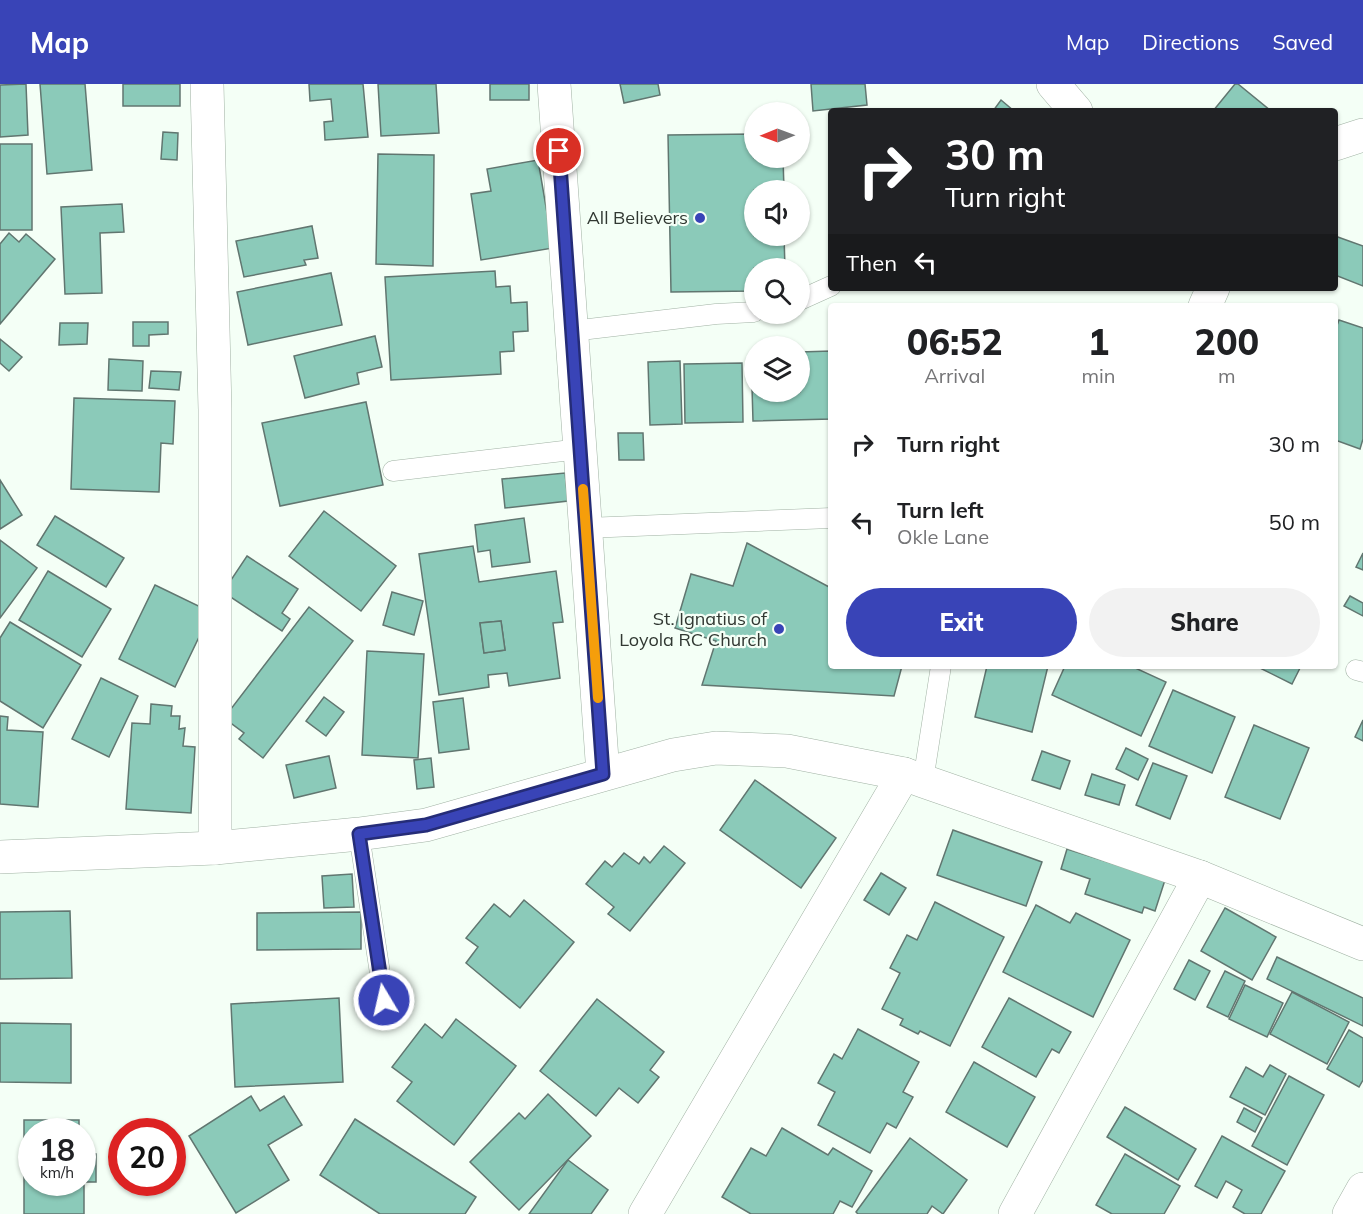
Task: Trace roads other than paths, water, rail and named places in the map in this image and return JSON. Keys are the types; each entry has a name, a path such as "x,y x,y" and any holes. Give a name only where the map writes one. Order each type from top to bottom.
{"street":[{"path":"207,84 215,422 216,848"},
{"path":"554,84 603,774"},
{"path":"1053,84 1073,108"},
{"path":"1338,143 1363,135"},
{"path":"0,857 216,848 426,825 672,755 716,748 787,751 913,777 1200,877 1363,944"},
{"path":"645,1214 913,777"},
{"path":"1015,1214 1200,877"},
{"path":"1349,1214 1363,1189"}],"lane":[{"path":"810,295 828,287"},
{"path":"572,331 744,313"},
{"path":"393,471 580,449"},
{"path":"586,528 828,518"},
{"path":"913,777 939,669"},
{"path":"359,834 384,1000"}],"place":[{"name":"All Believers","path":"700,218"},
{"name":"St. Ignatius of Loyola RC Church","path":"779,629"}]}
